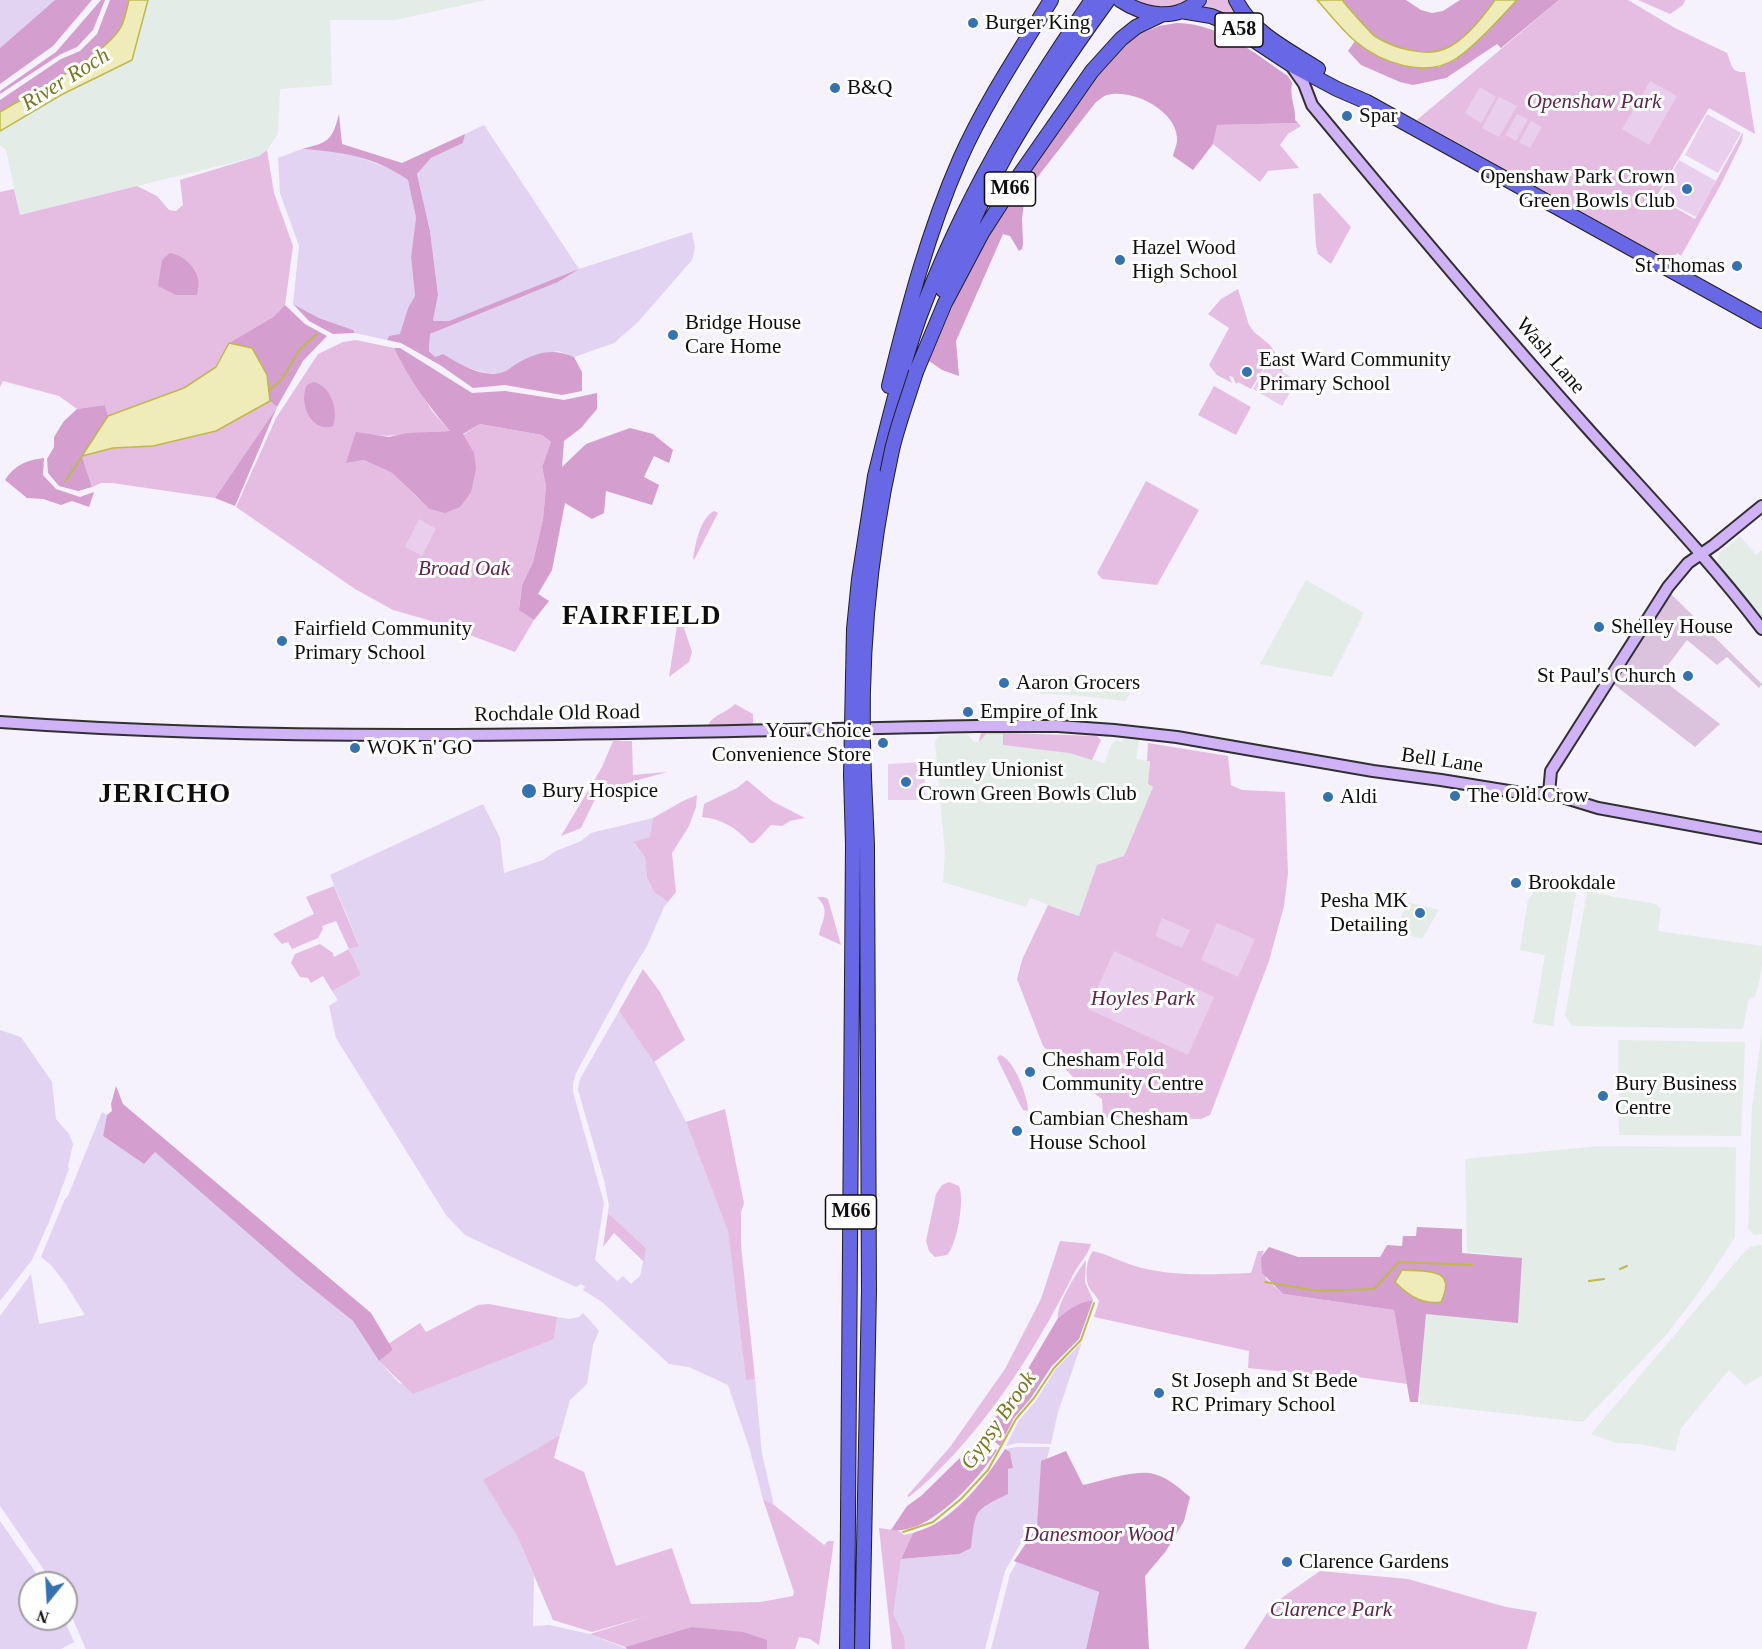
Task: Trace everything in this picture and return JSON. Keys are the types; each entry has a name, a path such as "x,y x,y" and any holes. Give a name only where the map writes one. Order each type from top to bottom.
{"highway":[{"name":"M66","path":"875,476 909,349 950,244 977,184 1022,105 1092,8 1108,0"},
{"name":"A58","path":"1120,0 1139,10 1161,15 1181,11 1199,0"},
{"name":"A58","path":"1236,0 1245,15 1262,32 1310,69 1762,321"},
{"name":"M66","path":"862,1647 869,1291 867,845 857,776 854,629 859,579 879,436 901,336 931,232 961,158 996,90 1050,1"},
{"name":"M66","path":"847,1649 853,844 862,734 863,666 870,581 892,448 931,320 950,273 1006,155 1063,63 1092,8"},
{"name":"A58","path":"1181,11 1211,16 1228,23 1290,64 1310,69"},
{"name":"M66","path":"916,372 945,303 982,233 1092,71 1121,39 1136,27 1161,15"}],"main road":[{"name":"Wash Lane","path":"1290,64 1304,84 1312,105 1397,209 1701,554 1762,629"},
{"path":"1310,69 1312,105"},
{"path":"1549,793 1551,771 1668,587 1688,563 1762,506"},
{"name":"Rochdale Old Road","path":"0,722 278,735 468,735 978,726 1053,726 1114,730"},
{"name":"Bell Lane","path":"1114,730 1181,738 1340,766 1521,793 1549,793 1598,808 1762,838"}],"shaded area":[{"path":"0,0 55,0 0,48"},
{"path":"148,0 486,0 395,20 330,20 332,85 280,89 278,134 267,150 259,156 20,215 6,150 0,145 0,131 61,95 141,24"},
{"path":"484,125 579,269 692,232 695,248 692,260 638,322 614,343 574,357 558,351 537,355 502,373 486,373 462,366 443,354 435,357 429,351 430,334 558,282 574,272 449,321 433,321 438,295 430,231 417,174 431,158 463,143 465,134"},
{"path":"302,149 347,153 391,169 408,180 416,218 411,257 415,296 408,308 400,335 389,336 387,340 355,333 353,330 319,318 293,304 299,246 280,193 278,158"},
{"path":"1740,536 1756,555 1762,550 1762,622 1717,561 1719,553"},
{"path":"1306,580 1364,613 1332,677 1260,664"},
{"path":"1670,593 1762,684 1759,688 1727,657 1717,665 1687,640 1659,677 1720,724 1695,747 1612,683"},
{"path":"1041,675 1135,682 1126,701 1040,694"},
{"path":"967,734 974,742 979,742 986,734 1004,734 1003,744 1069,753 1104,763 1112,744 1117,740 1121,742 1123,739 1139,740 1136,759 1150,761 1148,784 1153,787 1124,856 1097,865 1079,916 1030,898 1026,907 943,882 945,853 935,741 940,735"},
{"path":"483,804 500,838 504,873 543,860 556,851 581,841 591,833 653,818 651,837 633,843 645,857 647,878 654,892 668,902 647,946 576,1073 573,1083 573,1092 604,1203 595,1260 617,1281 623,1276 631,1284 640,1276 646,1248 608,1213 609,1205 604,1180 578,1090 580,1079 619,1011 655,1062 686,1122 728,1230 746,1379 755,1379 762,1454 774,1505 763,1499 749,1447 728,1385 689,1367 669,1364 602,1302 583,1290 585,1287 581,1284 576,1287 465,1235 446,1215 336,1038 329,1006 338,1000 332,991 361,975 349,949 359,945 330,875"},
{"path":"1540,883 1576,892 1553,1026 1533,1023 1545,955 1520,950 1528,900"},
{"path":"1587,892 1656,904 1661,909 1658,931 1762,946 1759,983 1755,997 1749,998 1743,1029 1572,1026 1565,1015"},
{"path":"1407,902 1439,910 1422,939 1396,931"},
{"path":"0,1030 21,1037 52,1082 56,1119 69,1134 73,1144 69,1169 32,1260 0,1301"},
{"path":"1762,1030 1762,1234 1754,1235 1748,1229 1752,1108"},
{"path":"1618,1040 1745,1042 1741,1136 1619,1135"},
{"path":"102,1112 107,1115 103,1136 144,1164 155,1151 298,1277 353,1321 379,1361 400,1384 554,1339 557,1317 569,1319 579,1317 583,1313 599,1331 593,1345 587,1384 570,1400 560,1435 484,1480 518,1538 534,1576 533,1626 549,1625 590,1634 627,1649 86,1649 78,1631 78,1571 45,1571 0,1506 0,1316 31,1274 39,1324 85,1315 65,1283 51,1265 41,1257"},
{"path":"1599,1146 1736,1147 1735,1237 1700,1291 1667,1334 1583,1422 1420,1404 1419,1310 1507,1314 1506,1256 1467,1252 1465,1159"},
{"path":"1762,1245 1762,1376 1745,1385 1729,1370 1681,1428 1675,1451 1640,1444 1616,1443 1591,1434 1741,1256 1750,1247"},
{"path":"1082,1342 1058,1412 1051,1444 1017,1443 1006,1446 1019,1420 1035,1402 1055,1370"},
{"path":"1050,1447 1047,1459 1041,1462 1038,1521 1022,1541 1005,1571 985,1649 905,1649 903,1637 892,1614 901,1559 959,1554 982,1506 1008,1493 1008,1469 1013,1468 1010,1452 1005,1449"},
{"path":"0,1521 35,1571 18,1571 18,1631 69,1631 74,1642 61,1649 0,1649"},
{"path":"1017,1562 1099,1592 1086,1649 991,1649 1010,1574"}],"green space":[{"path":"55,0 92,0 53,46 0,84 0,48"},
{"path":"101,0 105,0 93,30 77,47 61,54 0,94 0,91 56,52"},
{"path":"110,0 129,0 121,27 113,38 100,50 66,73 0,112 0,100 61,59 80,51 97,34"},
{"path":"1135,0 1187,0 1168,7 1161,7"},
{"path":"1208,0 1228,0 1235,13 1231,18 1199,8"},
{"path":"1342,0 1406,0 1421,10 1432,13 1443,11 1460,0 1495,0 1480,20 1454,44 1439,51 1420,52 1392,45 1376,37"},
{"path":"1517,0 1559,0 1501,48 1497,44 1446,78 1413,85 1400,82 1361,65 1348,51 1355,41 1378,56 1439,67 1457,58"},
{"name":"Openshaw Park","path":"1559,0 1628,0 1675,28 1727,53 1734,70 1745,72 1755,134 1709,108 1656,197 1695,219 1743,132 1742,141 1721,184 1681,256 1677,253 1672,262 1417,120"},
{"path":"1638,0 1685,0 1683,5 1670,14"},
{"path":"1177,23 1208,28 1222,34 1250,49 1288,76 1292,83 1295,120 1298,123 1217,125 1213,144 1193,170 1173,156 1177,142 1176,131 1163,112 1129,95 1118,94 1103,97 1096,102 1025,193 1022,249 1019,251 1010,236 1003,234 956,341 959,376 942,370 929,361 969,268 994,222 1080,96 1114,54 1140,31 1142,33 1159,26"},
{"path":"1650,81 1677,96 1649,145 1622,129"},
{"path":"1480,87 1496,97 1481,123 1465,113"},
{"path":"1499,97 1517,106 1499,137 1482,128"},
{"path":"339,114 342,144 402,163 465,134 463,143 431,158 417,174 430,231 438,295 433,321 449,321 579,269 558,282 430,334 429,351 435,357 443,354 470,369 493,374 504,372 538,354 552,352 566,354 574,357 582,372 582,391 562,395 505,385 473,388 440,365 401,343 387,340 389,336 400,334 408,308 415,296 411,257 416,218 408,180 370,160 302,149 328,139 334,130"},
{"path":"1517,114 1528,119 1516,141 1505,135"},
{"name":"Openshaw Park Crown Green Bowls Club","path":"1707,114 1741,133 1718,173 1685,155"},
{"path":"1531,121 1542,127 1530,148 1519,142"},
{"path":"1298,123 1301,126 1288,134 1280,145 1299,168 1268,171 1260,182 1213,144 1216,125"},
{"path":"267,150 274,193 293,246 285,305 273,317 229,343 216,367 184,388 108,416 105,405 77,409 59,396 3,381 0,387 0,192 14,189 20,215 137,186 157,196 169,210 176,211 183,205 180,180 259,156"},
{"name":"Openshaw Park Crown Green Bowls Club","path":"1679,160 1716,181 1696,217 1659,197"},
{"path":"1320,193 1351,227 1331,264 1318,254 1316,246 1313,194"},
{"path":"170,253 184,259 194,270 198,281 197,295 176,295 158,286 162,260"},
{"path":"1238,289 1249,325 1270,345 1279,359 1277,363 1283,369 1282,372 1267,363 1251,389 1238,382 1236,384 1233,377 1229,376 1232,383 1217,375 1209,365 1229,328 1208,314 1221,299"},
{"path":"293,304 319,318 353,330 355,333 333,334 309,321"},
{"path":"285,305 305,324 327,336 303,361 277,407 270,401 267,375 252,348 229,343 273,317"},
{"name":"Broad Oak","path":"356,340 394,348 432,411 450,431 392,436 373,435 346,463 364,460 392,473 419,499 463,435 480,424 542,435 551,442 542,467 546,486 543,519 533,562 522,585 519,609 534,620 515,652 435,622 393,610 355,589 236,507 276,418 318,354 343,342"},
{"path":"394,348 400,348 472,393 505,391 564,400 597,393 597,409 581,428 564,441 562,467 586,444 630,428 653,434 673,450 669,463 654,456 644,477 659,485 652,505 606,491 604,513 592,519 565,503 552,570 538,594 549,601 534,620 519,610 522,585 533,562 543,519 546,486 542,467 551,442 542,435 480,424 463,434 474,453 476,469 471,492 460,507 445,513 430,509 392,473 364,460 346,463 356,432 389,437 408,433 450,431 419,391"},
{"path":"1268,363 1297,381 1282,406 1253,389"},
{"path":"313,382 325,388 329,393 335,413 333,426 318,425 308,415 305,408 305,392 307,385"},
{"path":"1214,386 1251,407 1236,435 1198,415"},
{"path":"270,401 277,407 215,498 112,483 101,483 92,487 82,456 113,448 153,446 216,431"},
{"path":"105,405 108,416 82,456 92,487 78,491 59,486 48,473 47,459 54,447 54,437 64,421 77,409"},
{"path":"277,407 235,506 215,498"},
{"path":"44,458 43,475 56,489 80,497 94,492 89,507 72,501 61,505 43,499 27,498 5,480 22,464"},
{"path":"1146,481 1199,510 1157,585 1102,579 1097,573"},
{"path":"714,511 718,513 694,560 699,532 705,519"},
{"path":"419,519 436,529 422,556 405,547"},
{"path":"679,613 692,652 689,662 669,677"},
{"path":"735,704 753,714 753,724 708,725 714,718"},
{"path":"981,732 1097,736 1101,740 1092,760 1069,753 1003,745 1003,734 986,734 979,742"},
{"path":"613,741 632,741 633,775 667,772 599,791 581,828 561,836 602,767"},
{"name":"Hoyles Park","path":"1148,743 1228,756 1231,785 1242,790 1285,792 1288,874 1284,906 1269,961 1210,1115 1201,1119 1103,1117 1102,1099 1076,1080 1043,1046 1017,979 1022,960 1048,905 1079,916 1097,865 1124,856 1153,787 1148,784 1150,761 1147,761"},
{"name":"Huntley Unionist Crown Green Bowls Club","path":"923,762 926,800 888,800 888,764"},
{"path":"747,780 772,801 805,818 790,821 782,826 771,825 754,843 750,843 729,825 702,817 704,804 737,788"},
{"path":"697,795 696,807 689,826 672,853 676,892 668,902 654,892 647,878 645,857 633,842 650,837 653,818"},
{"path":"334,886 359,946 349,949 336,921 322,926 323,929 318,938 292,949 288,942 282,944 273,934 314,914 306,897"},
{"path":"817,897 828,899 841,945 819,935 825,911"},
{"path":"1162,918 1190,930 1182,948 1155,936"},
{"path":"1217,923 1255,939 1238,977 1201,960"},
{"path":"320,944 333,953 334,957 349,949 361,975 332,991 323,976 311,983 308,978 300,977 291,963 295,954"},
{"path":"1114,951 1214,997 1188,1055 1088,1009"},
{"path":"643,969 660,992 685,1040 654,1062 619,1011"},
{"path":"1000,1055 1010,1063 1019,1079 1026,1096 1028,1111 1023,1110 1020,1105 997,1058"},
{"path":"116,1086 123,1104 371,1313 393,1350 379,1361 353,1321 298,1277 155,1152 144,1164 103,1136 107,1115 112,1111 111,1104"},
{"path":"725,1109 744,1203 741,1212 741,1245 755,1379 746,1380 728,1231 686,1122"},
{"path":"949,1182 959,1186 961,1192 959,1222 951,1250 947,1255 935,1257 929,1251 926,1241 936,1194 942,1185"},
{"path":"608,1213 646,1248 644,1262 614,1233 603,1247"},
{"path":"1417,1227 1462,1229 1462,1253 1522,1258 1518,1323 1426,1314 1418,1402 1410,1402 1394,1310 1283,1294 1262,1273 1261,1257 1269,1247 1298,1257 1380,1257 1387,1245 1402,1246 1403,1236 1416,1236"},
{"path":"1060,1241 1091,1244 1022,1366 981,1423 958,1450 934,1475 909,1497 907,1496 950,1447 1005,1369 1041,1299"},
{"path":"1093,1251 1142,1268 1169,1273 1196,1274 1251,1273 1258,1251 1264,1251 1261,1257 1266,1279 1283,1294 1394,1310 1407,1384 1337,1374 1334,1377 1248,1368 1249,1351 1094,1317 1099,1301 1088,1285 1086,1275"},
{"path":"1086,1260 1085,1282 1093,1300 1074,1306 1058,1318 1060,1305"},
{"path":"1093,1300 1079,1339 1051,1367 1031,1398 1014,1418 1000,1446 990,1438 990,1421 1003,1411 1058,1318 1074,1306"},
{"path":"489,1304 557,1317 554,1339 413,1394 379,1361 393,1350 388,1344 420,1323 426,1332 478,1305"},
{"path":"560,1435 554,1458 584,1472 616,1566 672,1548 691,1604 760,1602 793,1596 794,1592 763,1499 774,1505 824,1545 828,1541 834,1541 819,1645 810,1639 799,1637 795,1649 767,1649 766,1640 691,1627 625,1647 590,1634 648,1616 592,1632 553,1620 518,1538 483,1480"},
{"path":"981,1445 997,1450 966,1490 936,1515 921,1524 906,1529 891,1530 907,1506 921,1496 970,1448"},
{"path":"1005,1449 1010,1452 1013,1468 1008,1469 1008,1494 988,1504 978,1513 971,1548 959,1554 901,1559 913,1533 935,1524 965,1500"},
{"name":"Danesmoor Wood","path":"1066,1451 1083,1485 1124,1475 1149,1473 1166,1479 1190,1497 1184,1521 1166,1551 1145,1576 1149,1649 1086,1649 1099,1592 1014,1561 1037,1527 1041,1461"},
{"path":"879,1528 899,1531 904,1535 913,1533 901,1559 893,1614 904,1637 905,1649 892,1649"},
{"name":"Clarence Park","path":"1320,1571 1408,1579 1506,1607 1537,1612 1527,1649 1244,1649 1273,1604"},
{"path":"691,1627 743,1632 767,1640 767,1649 627,1649 625,1647"}],"water":[{"name":"River Roch","path":"129,0 148,0 132,60 61,95 0,131 0,112 66,73 100,50 113,38 121,27"},
{"path":"1317,0 1342,0 1376,37 1401,48 1430,52 1447,48 1461,39 1480,20 1495,0 1517,0 1480,39 1457,58 1445,64 1418,68 1391,62 1366,49 1345,31"},
{"path":"229,343 252,348 267,375 270,401 216,431 153,446 113,448 82,456 108,416 184,388 216,367"},
{"path":"1402,1270 1429,1272 1442,1277 1445,1291 1441,1302 1428,1302 1405,1291 1395,1282"}],"waterway":[{"path":"269,391 282,379 300,349 317,334"},
{"path":"65,482 82,456"},
{"name":"Gypsy Brook","path":"1265,1282 1318,1291 1374,1289 1399,1262 1472,1265"},
{"path":"1620,1269 1627,1266"},
{"path":"1589,1281 1604,1279"},
{"name":"Gypsy Brook","path":"903,1532 933,1522 961,1499 988,1470 1016,1419 1034,1398 1054,1368 1081,1340 1094,1303"}],"place":[{"name":"Burger King","path":"973,23"},
{"name":"B&Q","path":"835,88"},
{"name":"Spar","path":"1347,116"},
{"name":"Openshaw Park Crown Green Bowls Club","path":"1687,189"},
{"name":"Hazel Wood High School","path":"1120,260"},
{"name":"St Thomas","path":"1737,266"},
{"name":"Bridge House Care Home","path":"673,335"},
{"name":"East Ward Community Primary School","path":"1247,372"},
{"name":"Shelley House","path":"1599,627"},
{"name":"Fairfield Community Primary School","path":"282,641"},
{"name":"St Paul's Church","path":"1688,676"},
{"name":"Aaron Grocers","path":"1004,683"},
{"name":"Empire of Ink","path":"968,712"},
{"name":"Your Choice Convenience Store","path":"883,743"},
{"name":"WOK n' GO","path":"355,748"},
{"name":"Huntley Unionist Crown Green Bowls Club","path":"906,782"},
{"name":"Bury Hospice","path":"529,791"},
{"name":"The Old Crow","path":"1455,796"},
{"name":"Aldi","path":"1328,797"},
{"name":"Brookdale","path":"1516,883"},
{"name":"Pesha MK Detailing","path":"1420,913"},
{"name":"Chesham Fold Community Centre","path":"1030,1072"},
{"name":"Bury Business Centre","path":"1603,1096"},
{"name":"Cambian Chesham House School","path":"1017,1131"},
{"name":"St Joseph and St Bede RC Primary School","path":"1159,1393"},
{"name":"Clarence Gardens","path":"1287,1562"}],"district":[{"name":"FAIRFIELD","path":"642,617"},
{"name":"JERICHO","path":"165,795"}]}
